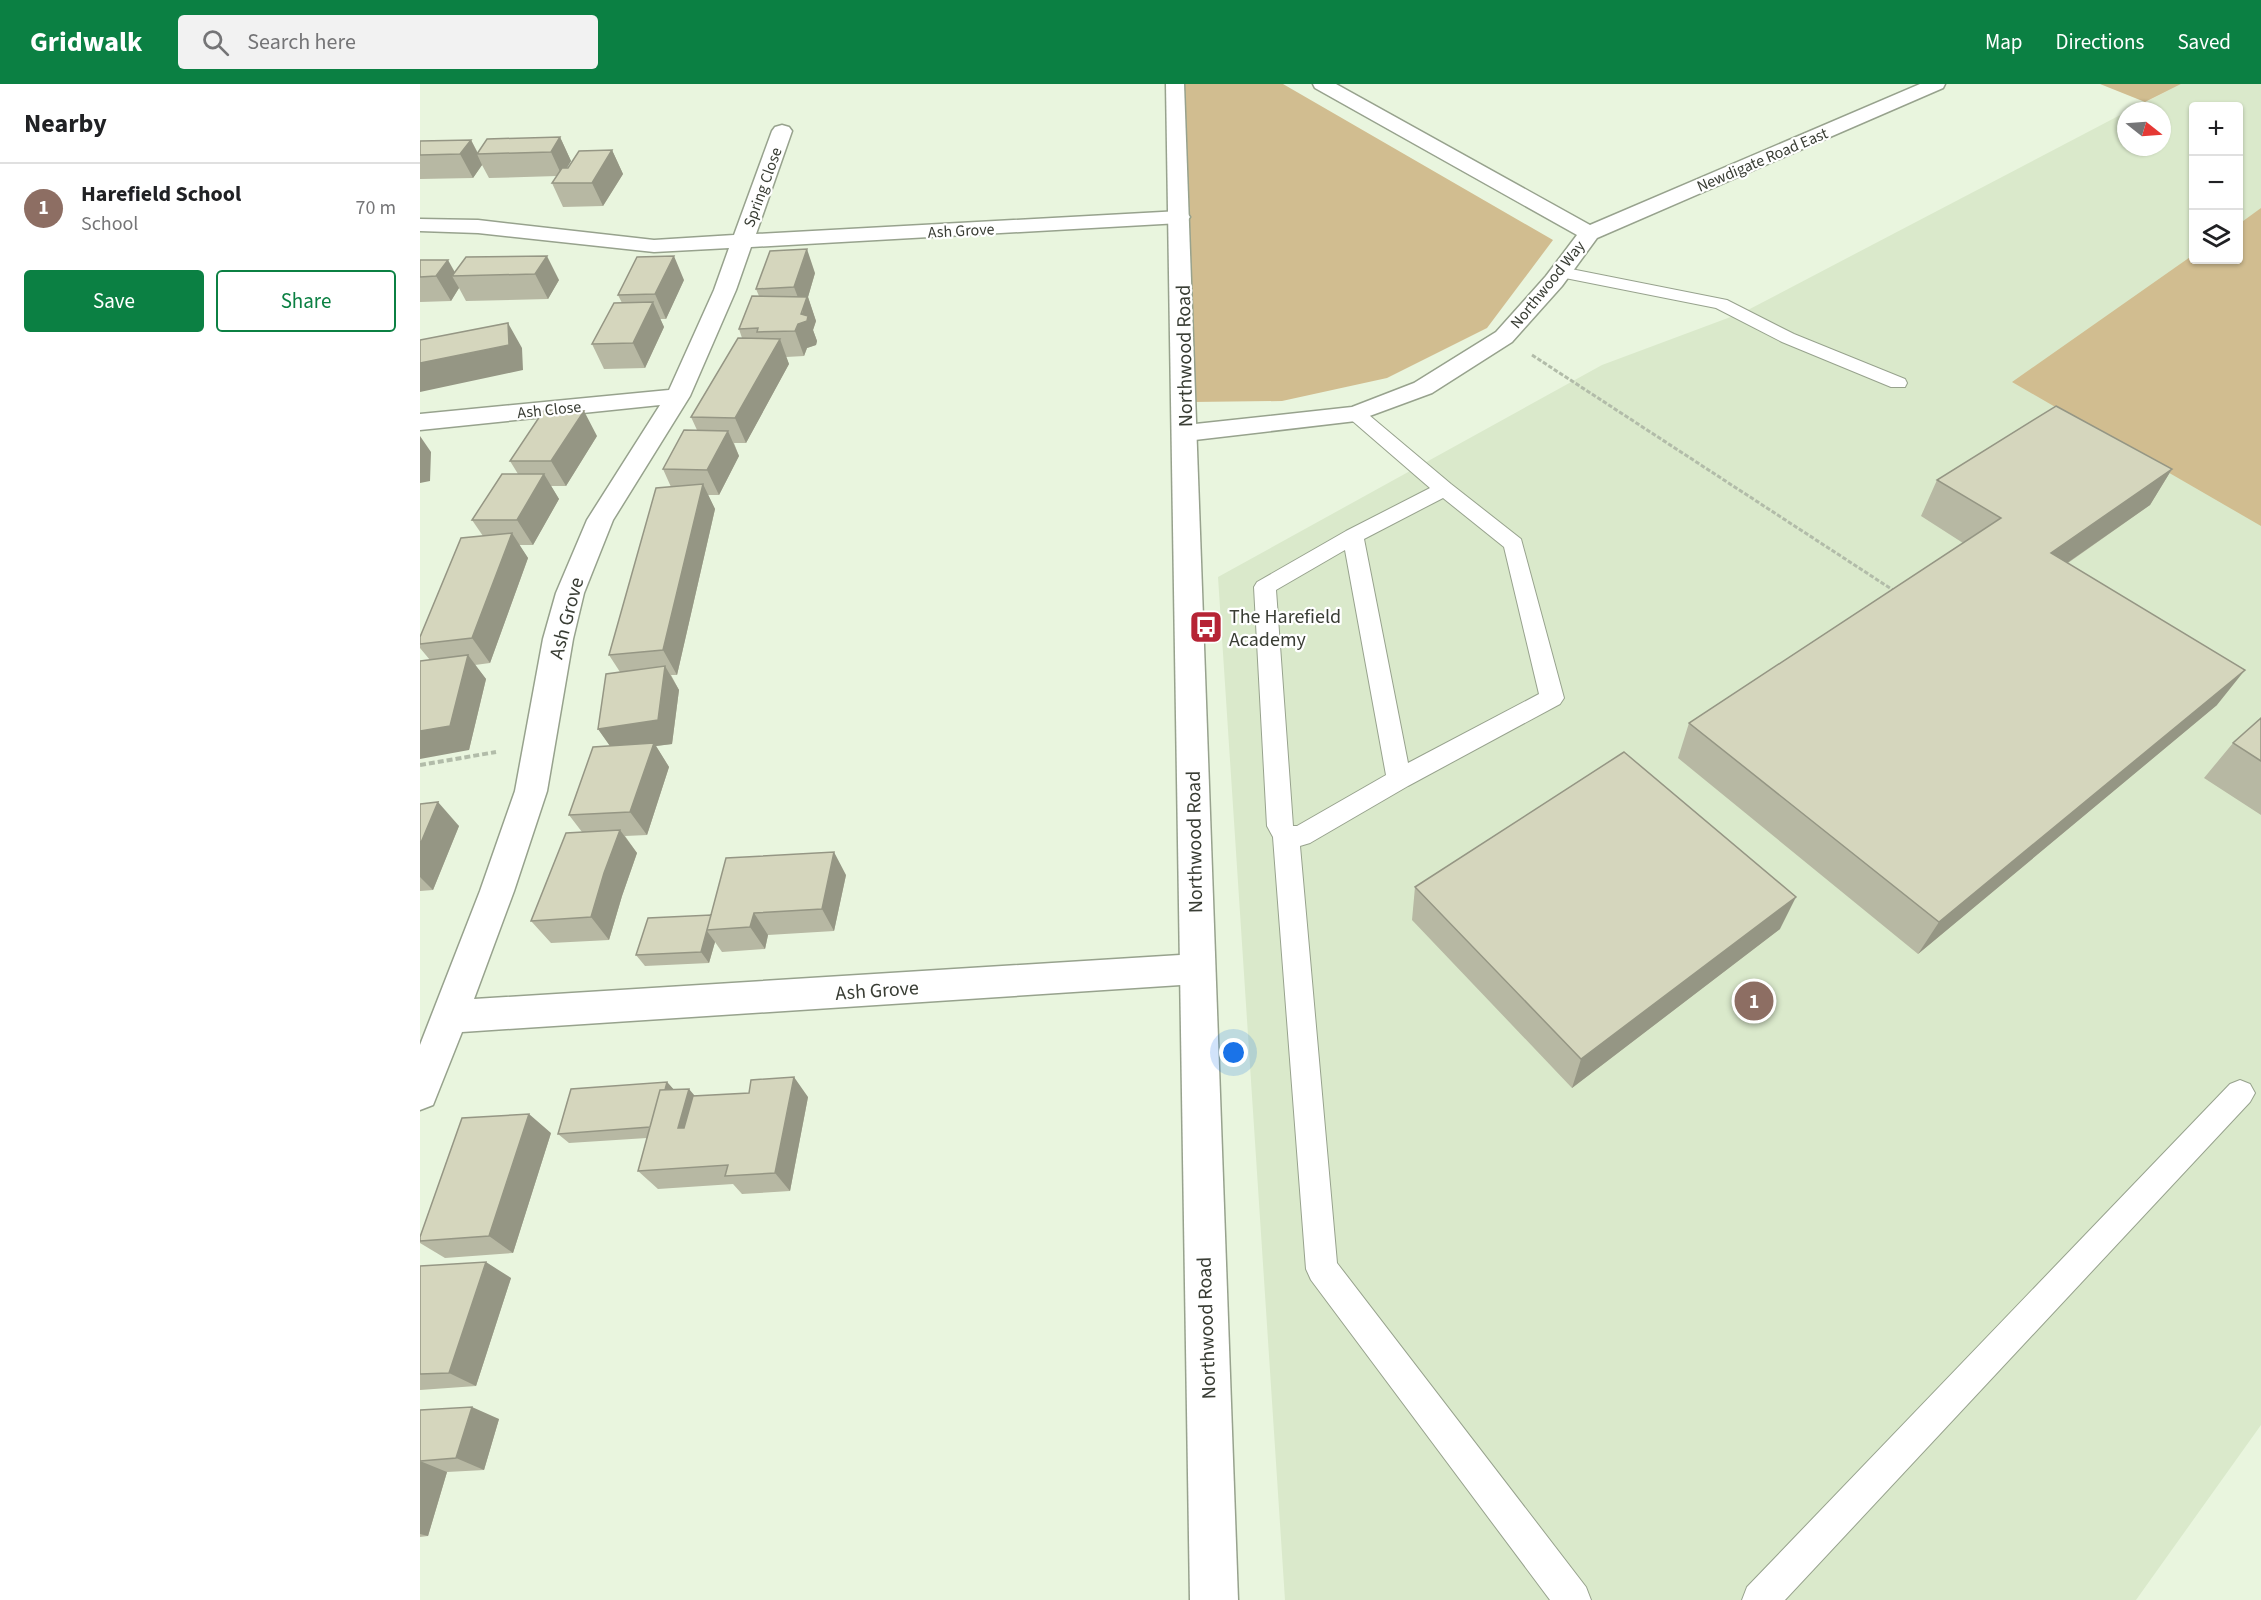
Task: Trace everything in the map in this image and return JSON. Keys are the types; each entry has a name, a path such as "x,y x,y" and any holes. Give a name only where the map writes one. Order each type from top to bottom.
{"street":[{"name":"Northwood Road","path":"1175,84 1186,433 1196,969 1214,1600"},
{"name":"Northwood Way","path":"1186,433 1356,414 1423,388 1504,337 1560,272 1589,233 1322,84"},
{"name":"Newdigate Road East","path":"1589,233 1936,84"},
{"name":"Spring Close","path":"742,243 782,131"},
{"name":"Ash Grove","path":"420,225 501,229 610,244 654,246 742,243 1180,217"},
{"name":"Ash Grove","path":"420,1093 497,891 531,791 541,745 558,639 570,593 600,520 678,396 725,290 742,243"},
{"name":"Ash Close","path":"420,422 678,396"},
{"name":"Ash Grove","path":"449,1017 1196,969"}],"lane":[{"path":"1560,272 1721,304 1788,338 1898,383"},
{"path":"1286,836 1301,836 1398,779 1552,698 1514,544 1444,489 1356,414"},
{"path":"1444,489 1265,587 1280,826 1286,836 1322,1269 1574,1600"},
{"path":"1353,537 1398,779"},
{"path":"1760,1600 2241,1093"}],"path":[{"path":"1504,337 1902,596"},
{"path":"420,765 541,745"}],"shaded area":[{"path":"1182,84 1283,84 1553,240 1487,328 1387,378 1282,401 1192,402"},
{"path":"2100,84 2181,84 2145,102"},
{"path":"2181,84 2261,84 2261,1425 2136,1600 1285,1600 1218,577 1602,365 1744,312 2117,117 2117,156 2171,156 2171,102 2146,102"},
{"path":"2261,208 2261,526 2012,382 2189,258 2189,264 2243,264 2243,221"}],"building":[{"path":"560,137 551,152 477,154 487,139"},
{"path":"471,140 460,154 420,155 420,141"},
{"path":"612,150 592,183 552,183 562,168 568,168 579,151"},
{"path":"807,249 794,287 756,289 770,251"},
{"path":"547,256 535,274 452,276 466,257"},
{"path":"674,256 655,294 618,295 637,257"},
{"path":"420,260 448,260 436,276 420,277"},
{"path":"752,296 807,297 801,314 808,316 807,321 798,324 795,331 757,332 758,328 739,329"},
{"path":"653,302 633,343 592,344 614,303"},
{"path":"508,323 509,345 420,363 420,340"},
{"path":"738,338 780,339 735,418 691,417"},
{"path":"2056,406 2172,469 2051,553 2245,670 1939,922 1689,723 2001,518 1937,480"},
{"path":"544,410 584,411 551,461 510,461"},
{"path":"684,430 728,431 707,470 663,469"},
{"path":"502,474 544,474 517,520 472,520"},
{"path":"703,484 663,650 609,655 656,488"},
{"path":"512,533 472,638 420,644 420,637 461,538"},
{"path":"468,655 450,726 420,731 420,661"},
{"path":"665,666 658,720 598,729 606,674"},
{"path":"2261,718 2261,761 2233,743"},
{"path":"654,743 630,812 569,815 593,747"},
{"path":"1624,752 1796,897 1581,1059 1415,887"},
{"path":"438,802 420,845 420,804"},
{"path":"620,830 591,917 531,921 566,833"},
{"path":"834,852 822,909 754,913 750,927 707,930 726,858"},
{"path":"711,915 701,952 636,955 648,918"},
{"path":"794,1077 775,1173 725,1176 728,1165 638,1171 660,1090 689,1089 678,1128 684,1128 693,1096 749,1093 751,1080"},
{"path":"667,1082 665,1090 660,1090 650,1127 558,1134 571,1089"},
{"path":"529,1114 489,1236 420,1241 462,1118"},
{"path":"486,1262 449,1373 420,1374 420,1266"},
{"path":"472,1407 456,1458 420,1461 420,1410"}],"place":[{"name":"The Harefield Academy","path":"1206,627"},
{"name":"Harefield School","path":"1754,1001"}]}
